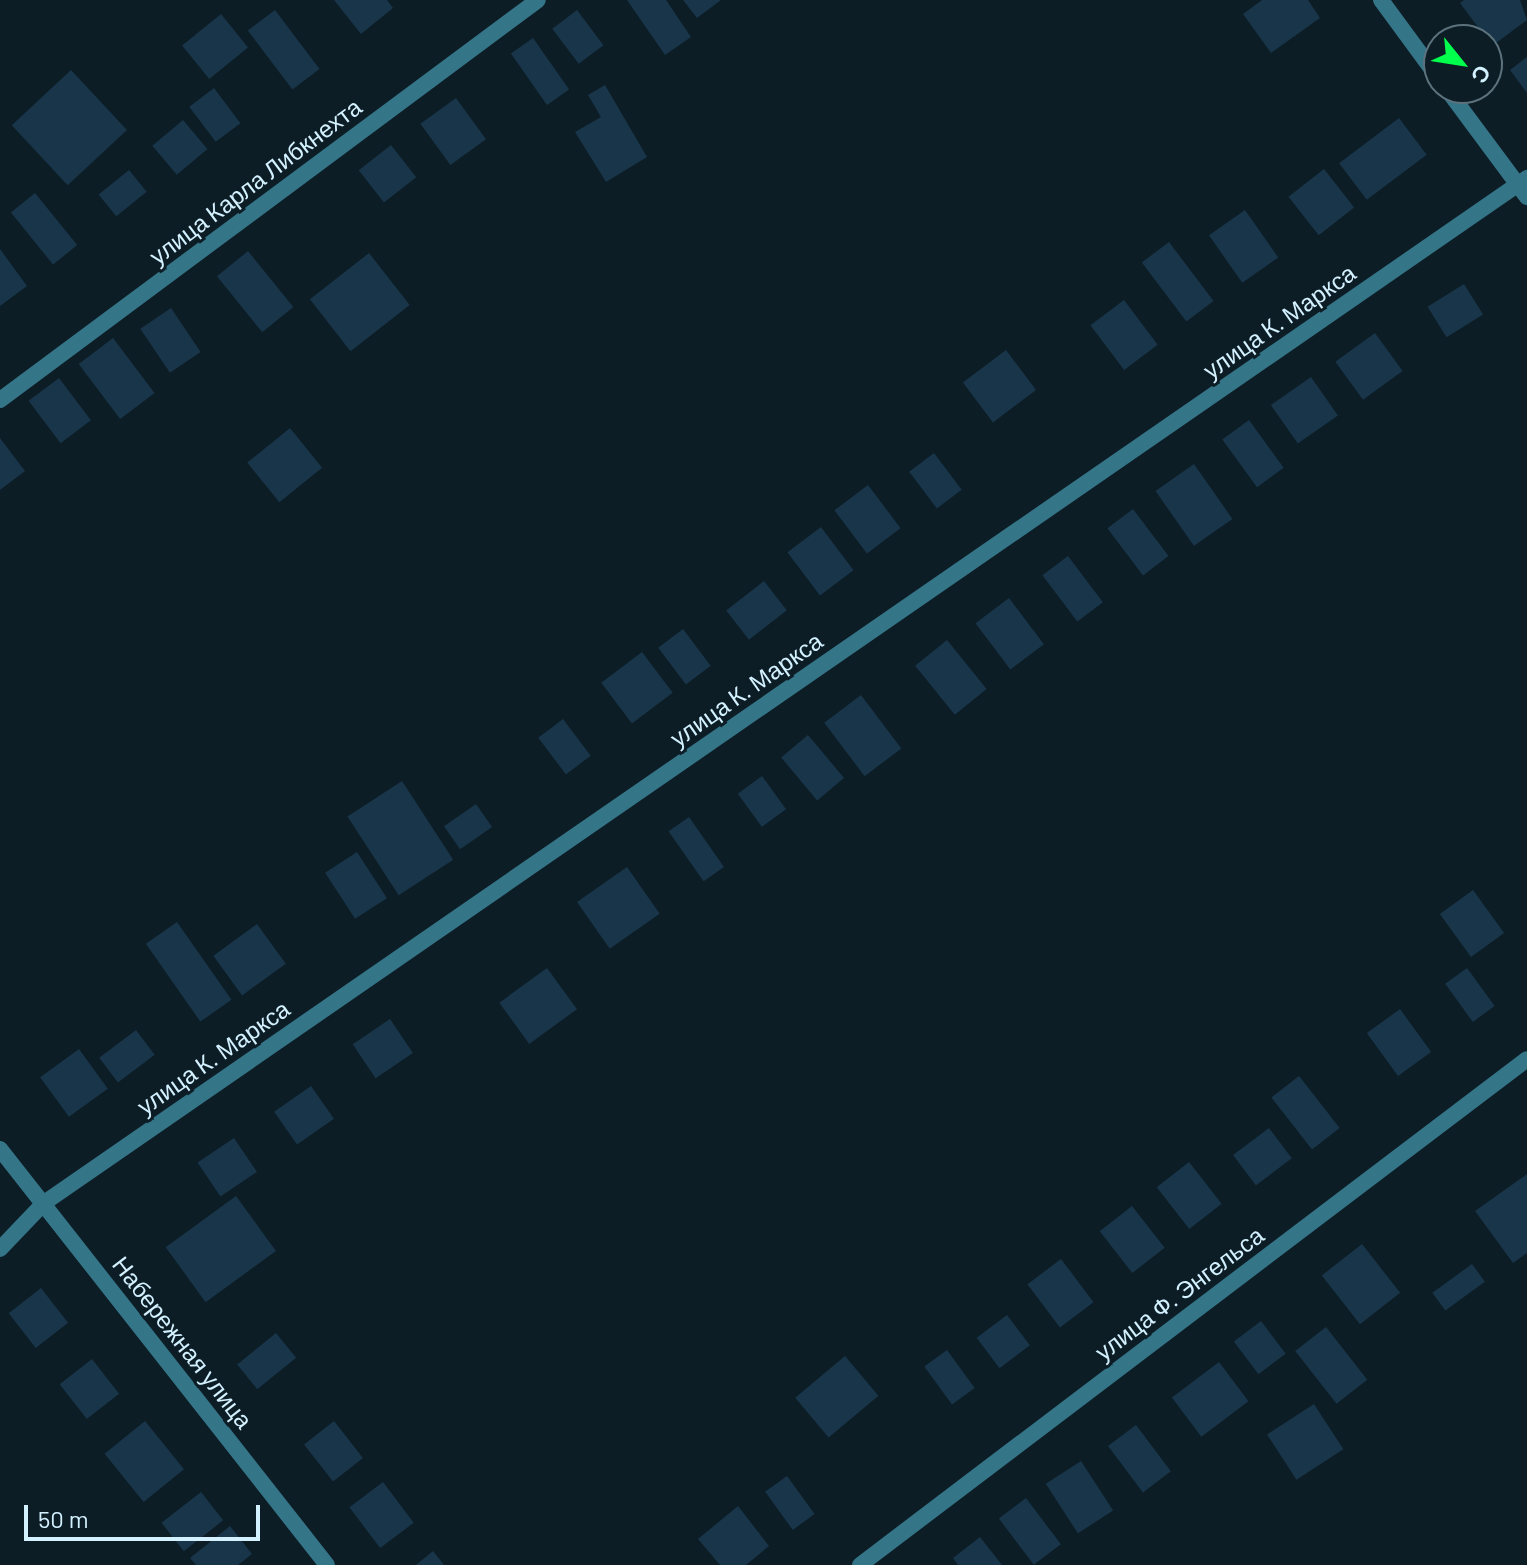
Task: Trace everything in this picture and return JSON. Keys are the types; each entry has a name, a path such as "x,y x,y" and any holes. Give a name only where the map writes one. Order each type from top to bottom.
{"street":[{"name":"улица Карла Либкнехта","path":"0,400 538,0"},
{"path":"1381,0 1423,57"},
{"path":"1459,104 1524,187"},
{"name":"улица К. Маркса","path":"0,1249 44,1203 1524,187"},
{"name":"улица Ф. Энгельса","path":"860,1565 1527,1059"},
{"name":"Набережная улица","path":"0,1149 327,1565"}],"building":[{"path":"334,0 387,0 393,8 361,34"},
{"path":"627,0 666,0 691,37 665,55"},
{"path":"683,0 721,0 697,18"},
{"path":"1262,0 1308,0 1320,18 1271,53 1243,14"},
{"path":"1464,0 1520,0 1527,20 1503,38 1503,24 1476,24 1460,3"},
{"path":"275,10 320,69 292,90 248,30"},
{"path":"577,10 603,45 579,64 552,29"},
{"path":"221,14 248,47 209,79 182,45"},
{"path":"533,38 569,90 547,105 511,53"},
{"path":"1527,57 1527,93 1510,70"},
{"path":"71,70 127,130 68,185 12,125"},
{"path":"605,85 647,157 606,182 575,132 601,117 588,95"},
{"path":"214,88 240,123 216,142 189,107"},
{"path":"456,98 486,139 450,165 420,124"},
{"path":"1399,118 1427,155 1367,200 1339,163"},
{"path":"183,120 207,149 177,175 152,146"},
{"path":"391,145 416,177 384,203 359,170"},
{"path":"1324,169 1354,208 1319,235 1289,197"},
{"path":"129,170 147,192 116,216 99,195"},
{"path":"35,193 77,245 53,265 11,213"},
{"path":"1245,210 1278,258 1242,283 1209,235"},
{"path":"1169,242 1214,301 1186,322 1142,262"},
{"path":"0,249 27,286 0,306"},
{"path":"248,251 293,307 262,332 217,276"},
{"path":"369,253 410,305 351,351 310,299"},
{"path":"1464,284 1483,315 1447,337 1428,307"},
{"path":"1124,300 1158,345 1124,370 1090,325"},
{"path":"171,308 201,352 170,373 140,329"},
{"path":"1375,333 1403,371 1363,400 1335,362"},
{"path":"113,338 155,393 120,419 79,364"},
{"path":"1006,350 1036,390 993,422 963,382"},
{"path":"1311,377 1338,416 1298,444 1271,405"},
{"path":"59,378 91,420 61,443 29,401"},
{"path":"1249,420 1284,468 1257,487 1222,439"},
{"path":"290,428 322,468 279,502 247,463"},
{"path":"0,438 25,471 0,490"},
{"path":"934,453 962,490 937,508 909,472"},
{"path":"1194,464 1232,519 1194,546 1155,491"},
{"path":"868,485 900,528 867,553 834,510"},
{"path":"1133,509 1169,556 1143,575 1107,528"},
{"path":"821,527 853,570 820,595 787,552"},
{"path":"1068,556 1103,602 1077,622 1042,575"},
{"path":"764,581 787,610 749,640 726,611"},
{"path":"1009,598 1044,644 1010,670 975,623"},
{"path":"683,629 711,666 686,684 658,648"},
{"path":"947,640 987,689 955,715 915,666"},
{"path":"642,652 673,693 632,723 601,683"},
{"path":"861,695 901,749 865,776 824,723"},
{"path":"563,719 591,756 566,774 538,738"},
{"path":"808,735 844,778 817,800 781,757"},
{"path":"762,776 786,809 762,827 738,794"},
{"path":"402,781 453,860 399,895 347,816"},
{"path":"476,804 492,827 460,849 444,826"},
{"path":"689,817 724,867 704,881 669,831"},
{"path":"357,852 387,898 355,919 325,873"},
{"path":"627,867 660,914 610,949 577,902"},
{"path":"1473,890 1504,933 1471,957 1440,914"},
{"path":"177,922 231,1000 200,1022 146,944"},
{"path":"257,924 286,964 242,995 213,956"},
{"path":"547,968 577,1009 529,1044 499,1003"},
{"path":"1467,968 1495,1006 1473,1022 1445,984"},
{"path":"1400,1009 1431,1052 1398,1076 1367,1033"},
{"path":"390,1019 413,1053 376,1078 353,1044"},
{"path":"136,1030 155,1055 118,1082 99,1058"},
{"path":"79,1049 108,1089 69,1117 40,1077"},
{"path":"1299,1076 1340,1128 1312,1150 1271,1098"},
{"path":"311,1086 334,1119 297,1145 274,1112"},
{"path":"1269,1128 1292,1158 1256,1185 1233,1155"},
{"path":"234,1138 257,1172 220,1197 198,1163"},
{"path":"1189,1162 1222,1204 1189,1229 1157,1187"},
{"path":"1527,1174 1527,1253 1513,1263 1475,1211"},
{"path":"236,1196 276,1251 206,1302 166,1247"},
{"path":"1132,1206 1165,1248 1132,1273 1100,1231"},
{"path":"1362,1244 1400,1293 1360,1324 1322,1275"},
{"path":"1061,1259 1093,1302 1060,1327 1027,1284"},
{"path":"1472,1264 1485,1282 1445,1311 1432,1293"},
{"path":"41,1288 68,1323 36,1348 9,1313"},
{"path":"1007,1315 1030,1345 1000,1368 977,1338"},
{"path":"1261,1321 1286,1354 1259,1374 1234,1341"},
{"path":"1326,1327 1367,1380 1337,1404 1295,1351"},
{"path":"276,1333 296,1358 257,1389 237,1364"},
{"path":"947,1350 975,1388 952,1404 924,1366"},
{"path":"845,1356 878,1396 829,1438 795,1398"},
{"path":"92,1359 119,1394 87,1419 60,1384"},
{"path":"1219,1362 1248,1401 1201,1437 1172,1398"},
{"path":"1314,1404 1343,1449 1296,1480 1267,1434"},
{"path":"145,1421 184,1469 144,1502 105,1454"},
{"path":"334,1421 363,1458 333,1481 304,1444"},
{"path":"1136,1425 1171,1471 1143,1492 1108,1446"},
{"path":"1081,1461 1113,1510 1078,1533 1046,1484"},
{"path":"787,1476 815,1514 793,1530 765,1492"},
{"path":"383,1482 414,1523 380,1548 349,1507"},
{"path":"201,1492 223,1520 184,1551 162,1523"},
{"path":"1026,1498 1061,1544 1034,1565 999,1518"},
{"path":"738,1506 769,1546 746,1565 720,1565 698,1539"},
{"path":"230,1526 252,1554 238,1565 196,1565 190,1558"},
{"path":"980,1537 1002,1565 958,1565 953,1558"},
{"path":"433,1551 444,1565 416,1565"}]}
